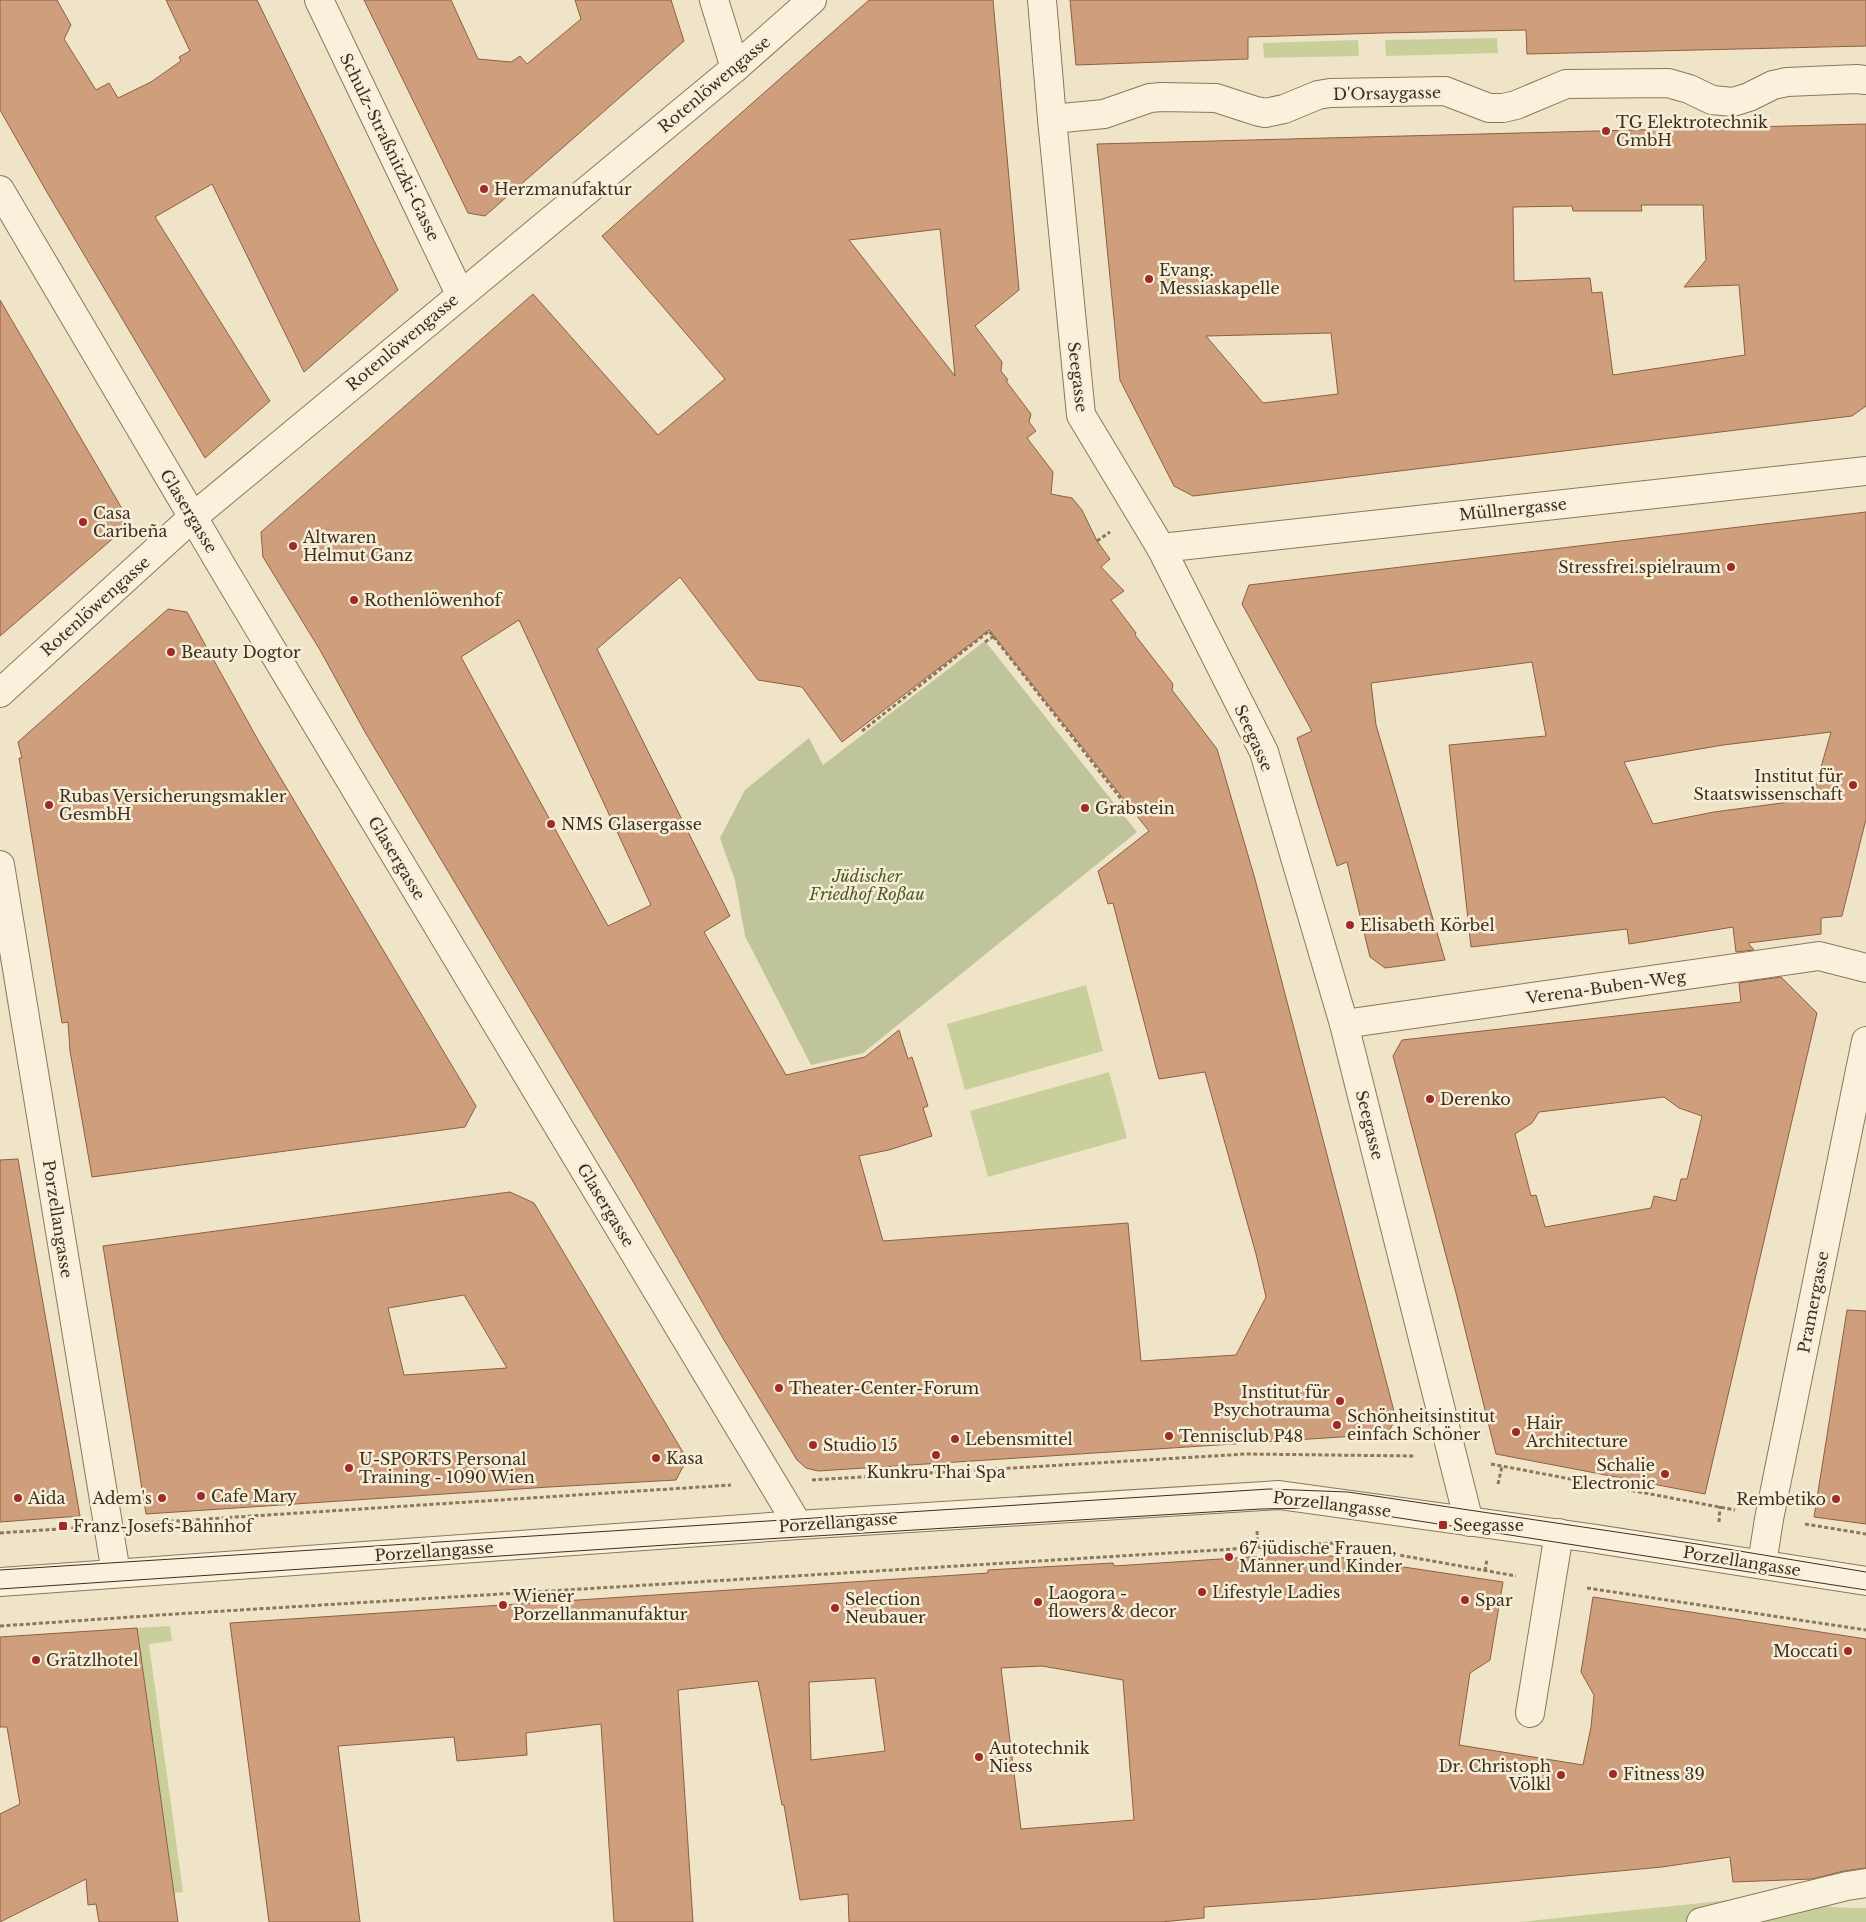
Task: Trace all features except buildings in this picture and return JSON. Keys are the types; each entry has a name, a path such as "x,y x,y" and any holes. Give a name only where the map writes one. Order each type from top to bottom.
{"street":[{"name":"Schulz-Straßnitzki-Gasse","path":"319,0 460,294"},
{"path":"714,0 735,68"},
{"name":"Rotenlöwengasse","path":"0,692 193,517 735,68 812,0"},
{"name":"Seegasse","path":"1042,0 1081,415 1161,548 1264,752 1344,1024 1469,1522"},
{"name":"D'Orsaygasse","path":"1052,119 1104,114 1150,98 1161,97 1216,98 1256,112 1265,113 1318,95 1330,93 1440,91 1490,108 1503,108 1516,105 1566,84 1668,83 1689,89 1712,100 1726,102 1750,98 1773,85 1787,82 1857,78 1866,80"},
{"name":"Glasergasse","path":"0,190 193,517 798,1525"},
{"name":"Müllnergasse","path":"1161,548 1866,471"},
{"name":"Porzellangasse","path":"0,865 116,1573"},
{"name":"Verena-Buben-Weg","path":"1344,1024 1820,956 1866,968"},
{"name":"Pramergasse","path":"1762,1564 1769,1519 1866,1041"},
{"name":"Porzellangasse","path":"0,1582 798,1525 1279,1495 1559,1533 1866,1581"},
{"path":"1530,1714 1559,1533"},
{"path":"1701,1922 1866,1883"}],"path":[{"path":"862,731 990,631 1133,814"},
{"path":"986,642 994,636"},
{"path":"0,1533 772,1482 1246,1454 1422,1456"},
{"path":"1484,1462 1720,1506 1769,1519 1866,1534"},
{"path":"1496,1494 1502,1466"},
{"path":"0,1626 225,1610 1332,1543 1551,1582 1866,1630"}],"green space":[{"path":"1497,38 1498,53 1386,56 1385,40"},
{"path":"1358,40 1359,56 1264,58 1263,43"},
{"name":"Jüdischer Friedhof Roßau","path":"985,641 1137,832 863,1053 811,1065 745,936 735,880 720,838 745,790 809,738 823,765"},
{"path":"1086,985 1103,1051 965,1090 947,1024"},
{"path":"1109,1072 1127,1138 988,1177 970,1111"},
{"path":"170,1626 172,1641 149,1644 183,1892 174,1893 137,1628"},
{"path":"1730,1900 1866,1908 1866,1922 1518,1922"}],"tram line":[{"path":"0,1570 1269,1489 1348,1492 1697,1544 1866,1572"},
{"path":"0,1589 667,1545 1260,1509 1314,1508 1367,1513 1866,1590"}],"place":[{"name":"TG Elektrotechnik GmbH","path":"1606,131"},
{"name":"Herzmanufaktur","path":"484,189"},
{"name":"Evang. Messiaskapelle","path":"1149,279"},
{"name":"Casa Caribeña","path":"83,522"},
{"name":"Altwaren Helmut Ganz","path":"293,546"},
{"name":"Stressfrei.spielraum","path":"1731,567"},
{"name":"Rothenlöwenhof","path":"354,600"},
{"name":"Beauty Dogtor","path":"171,652"},
{"name":"Institut für Staatswissenschaft","path":"1853,785"},
{"name":"Rubas Versicherungsmakler GesmbH","path":"49,805"},
{"name":"Grabstein","path":"1085,808"},
{"name":"NMS Glasergasse","path":"551,824"},
{"name":"Elisabeth Körbel","path":"1350,925"},
{"name":"Derenko","path":"1430,1099"},
{"name":"Theater-Center-Forum","path":"779,1388"},
{"name":"Institut für Psychotrauma","path":"1340,1401"},
{"name":"Schönheitsinstitut einfach Schöner","path":"1337,1425"},
{"name":"Hair Architecture","path":"1516,1432"},
{"name":"Tennisclub P48","path":"1169,1436"},
{"name":"Lebensmittel","path":"955,1439"},
{"name":"Studio 15","path":"813,1445"},
{"name":"Kunkru Thai Spa","path":"936,1455"},
{"name":"Kasa","path":"656,1458"},
{"name":"U-SPORTS Personal Training - 1090 Wien","path":"349,1468"},
{"name":"Schalie Electronic","path":"1665,1474"},
{"name":"Cafe Mary","path":"201,1496"},
{"name":"Aida","path":"18,1498"},
{"name":"Adem's","path":"162,1498"},
{"name":"Rembetiko","path":"1836,1499"},
{"name":"Seegasse","path":"1443,1525"},
{"name":"Franz-Josefs-Bahnhof","path":"63,1526"},
{"name":"67 jüdische Frauen, Männer und Kinder","path":"1229,1557"},
{"name":"Lifestyle Ladies","path":"1202,1592"},
{"name":"Spar","path":"1465,1600"},
{"name":"Laogora - flowers & decor","path":"1038,1602"},
{"name":"Wiener Porzellanmanufaktur","path":"503,1605"},
{"name":"Selection Neubauer","path":"835,1608"},
{"name":"Moccati","path":"1848,1651"},
{"name":"Grätzlhotel","path":"36,1660"},
{"name":"Autotechnik Niess","path":"979,1757"},
{"name":"Fitness 39","path":"1613,1774"},
{"name":"Dr. Christoph Völkl","path":"1561,1775"}]}
